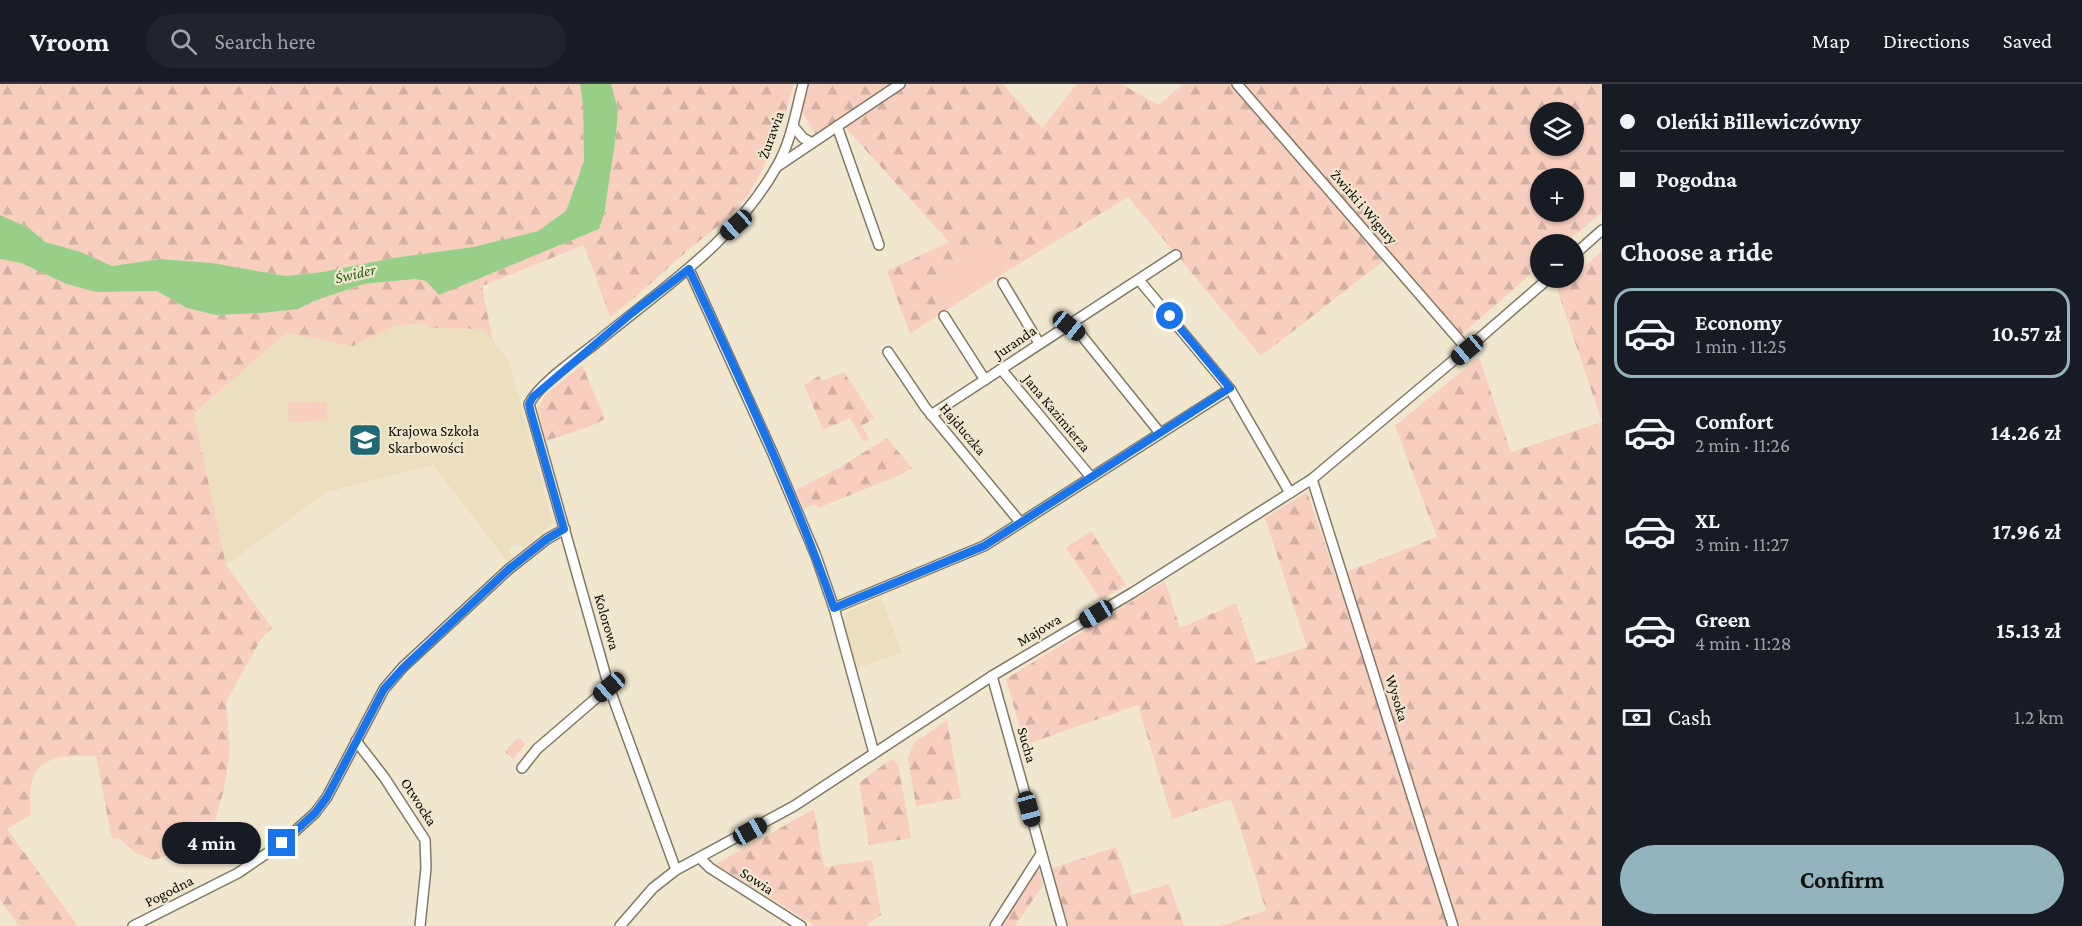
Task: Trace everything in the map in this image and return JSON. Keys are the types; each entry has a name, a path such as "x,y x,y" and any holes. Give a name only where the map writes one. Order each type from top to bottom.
{"street":[{"name":"Żurawia","path":"531,413 529,404 542,388 649,299 689,269 736,225 778,166 803,84"},
{"path":"778,166 900,84"},
{"name":"Żwirki i Wigury","path":"1237,84 1467,350"},
{"path":"792,126 803,138 812,143"},
{"path":"837,126 879,246"},
{"path":"1584,246 1602,230"},
{"name":"Juranda","path":"931,415 1176,255"},
{"path":"689,269 773,454 816,556 834,608 874,753"},
{"path":"1139,280 1230,388 1290,493"},
{"path":"1003,283 1039,343"},
{"name":"Majowa","path":"620,926 653,888 676,870 794,807 992,676 1132,593 1312,479 1538,288"},
{"path":"944,316 985,380"},
{"path":"1069,326 1082,336 1160,433"},
{"name":"Hajduczka","path":"888,352 931,415 1020,522"},
{"name":"Jana Kazimierza","path":"1001,369 1090,476"},
{"path":"834,608 984,546 1230,388"},
{"name":"Kolorowa","path":"531,413 609,687 676,870"},
{"name":"Wysoka","path":"1312,479 1453,926"},
{"name":"Pogodna","path":"133,926 238,873 282,843 315,813 327,797 384,689 404,667 509,569 547,539 564,529"},
{"name":"Sucha","path":"992,676 1062,926"},
{"path":"522,768 537,749 609,687"},
{"name":"Otwocka","path":"356,741 384,777 425,840 426,868 420,926"},
{"path":"995,926 1041,854"},
{"name":"Sowia","path":"700,858 710,868 801,926"}],"shaded area":[{"name":"Krajowa Szkoła Skarbowości","path":"425,323 429,328 484,329 509,361 553,523 525,547 514,544 508,550 513,558 508,562 433,465 327,492 226,565 194,415 286,333 353,346 394,326"},
{"path":"881,598 902,652 856,669 843,621 847,612"}],"green space":[{"path":"0,84 580,84 583,106 584,161 566,211 538,231 473,247 286,276 212,263 160,259 112,266 81,252 45,242 29,228 0,215"},
{"path":"611,84 794,84 769,156 741,204 610,317 584,245 482,286 493,342 484,329 429,328 425,323 394,326 353,346 286,333 194,414 226,565 272,628 261,639 226,702 230,752 224,789 215,820 199,821 180,852 153,860 134,852 119,838 112,839 96,756 67,757 49,761 36,772 32,781 31,814 7,829 78,926 19,926 0,900 0,259 123,292 157,291 216,315 298,309 314,301 364,284 415,279 426,281 483,277 599,229 604,215 616,136 618,109"},
{"path":"809,84 893,84 816,135 802,112"},
{"path":"909,84 1003,84 1042,128 1077,84 1121,84 1159,105 1183,84 1602,84 1602,212 1577,234 1530,234 1530,275 1460,336 1390,256 1261,356 1128,197 1009,270 989,232 978,236 940,282 936,297 937,316 910,334 887,271 949,242 844,126"},
{"path":"989,231 1009,270 937,316 936,297 940,282 965,254 974,239"},
{"path":"1602,251 1602,422 1557,289 1584,288 1584,266"},
{"path":"1479,357 1511,452 1602,422 1602,926 1221,926 1266,910 1231,799 1172,819 1138,705 1025,745 1006,679 1165,581 1180,628 1236,603 1256,663 1307,647 1265,518 1307,492 1336,576 1437,537 1395,426"},
{"path":"582,365 605,419 589,427 546,441 538,409 545,395"},
{"path":"844,372 874,418 862,426 869,439 864,442 850,418 823,430 804,385 819,376 822,381"},
{"path":"327,401 327,420 289,422 288,403"},
{"path":"887,438 912,468 818,508 816,504 804,508 796,490 839,468"},
{"path":"1091,531 1126,585 1101,600 1066,548"},
{"path":"947,720 961,798 916,806 908,758 914,743"},
{"path":"518,737 526,744 513,759 505,752"},
{"path":"891,759 898,763 911,838 869,845 859,783"},
{"path":"814,809 824,867 872,860 881,915 865,926 815,926 716,864"},
{"path":"1116,847 1132,895 1169,884 1184,926 1067,926 1050,869"},
{"path":"1038,867 1043,885 1015,926 999,926"}],"water":[{"name":"Świder","path":"580,84 611,84 618,109 604,215 599,229 439,295 426,281 415,279 364,284 314,301 298,309 216,315 187,308 157,291 96,292 67,284 21,263 0,259 0,215 29,228 45,242 81,252 112,266 160,259 212,263 286,276 473,247 538,231 566,211 584,161 583,106"}],"place":[{"name":"Krajowa Szkoła Skarbowości","path":"365,440"}],"route":[{"path":"282,843 315,813 327,797 384,689 404,667 509,569 547,539 564,529 531,413 529,404 533,397 667,284 689,269 773,454 816,556 834,608 984,546 1230,388 1170,316"}]}
